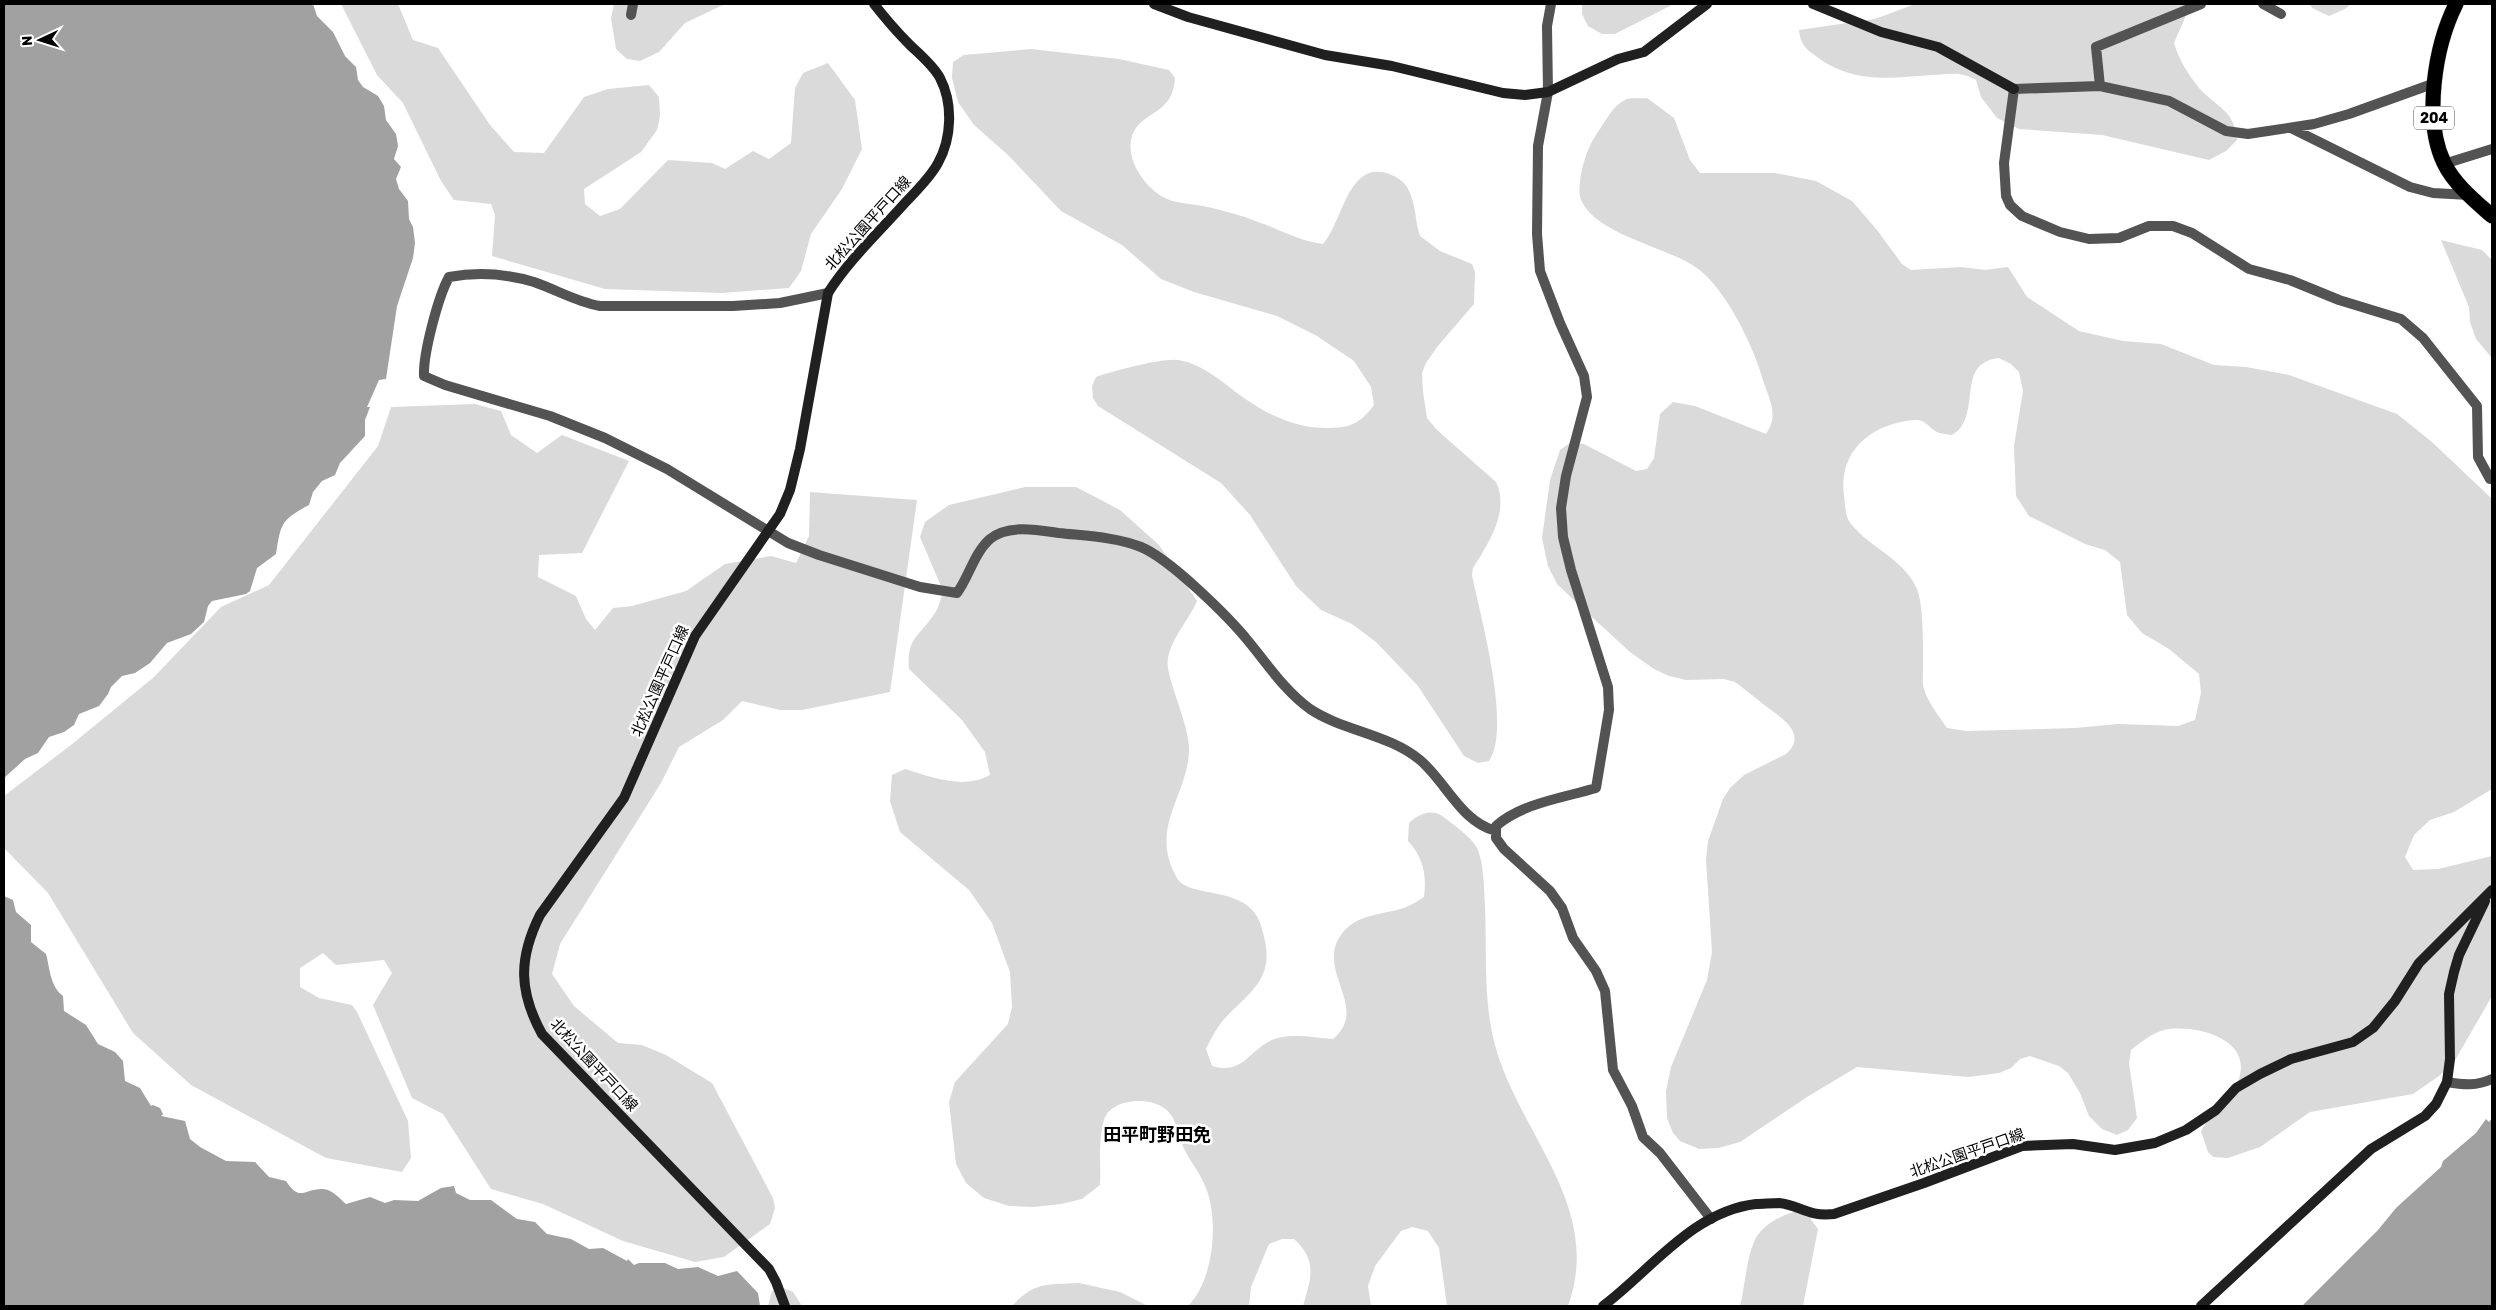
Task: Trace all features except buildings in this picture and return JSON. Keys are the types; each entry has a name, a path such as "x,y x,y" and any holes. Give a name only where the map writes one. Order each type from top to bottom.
{"highway":[{"name":"204","path":"2456,4 2450,16 2438,54 2435,130 2444,164 2469,195 2492,216"}],"main road":[{"name":"北松公園平戸口線","path":"785,1306 776,1282 768,1269 542,1034 530,1012 525,989 524,954 530,935 540,916 624,798 695,636 770,532 790,490 800,449 828,293 841,273 922,184 938,163 949,130 945,91 939,77 890,25 874,4"},
{"path":"1154,4 1188,17 1324,55 1392,66 1503,93 1524,95 1548,92 1618,59 1644,52 1707,4"},
{"path":"1813,4 1882,32 1938,47 2014,89"},
{"name":"北松公園平戸口線","path":"1603,1306 1686,1235 1711,1219 1733,1209 1780,1203 1819,1216 1834,1214 2022,1146 2073,1144 2115,1150 2155,1143 2186,1130 2216,1110 2236,1088 2260,1074 2291,1059 2353,1042 2373,1028 2395,1001 2419,963 2490,893"},
{"path":"2201,1306 2370,1149 2425,1116 2436,1104 2447,1082 2450,1058 2449,994 2459,955 2490,893"}],"street":[{"path":"631,15 633,4"},
{"path":"1552,4 1547,26 1548,92 1538,146 1537,234 1540,271 1560,323 1584,376 1587,397 1566,476 1561,508 1563,536 1571,570 1606,678 1609,710 1596,788 1540,803 1507,816 1496,826 1496,838 1504,849 1550,891 1562,908 1573,938 1596,972 1605,991 1613,1070 1632,1106 1643,1137 1660,1153 1711,1219"},
{"path":"2100,86 2096,47 2201,4"},
{"path":"2263,4 2281,14"},
{"path":"2436,83 2349,114 2292,128 2248,134 2226,131 2169,101 2100,86 2014,89 2004,162 2006,196 2010,205 2022,216 2060,232 2089,239 2119,238 2150,226 2173,226 2192,233 2249,269 2290,280 2339,300 2401,319 2423,338 2477,406 2478,457 2490,479"},
{"path":"2292,128 2410,187 2433,193 2469,195"},
{"path":"2444,164 2492,149"},
{"path":"828,293 780,303 733,306 600,306 585,303 534,282 509,277 468,273 449,277 435,319 424,367 424,376 445,385 550,416 605,438 667,469 788,543 819,555 920,587 957,593 964,585 977,557 989,540 1000,532 1031,529 1108,539 1141,547 1156,555 1216,606 1294,695 1311,709 1418,758 1435,774 1452,798 1472,818 1487,829 1496,831"},
{"path":"2447,1082 2462,1085 2480,1085 2492,1079"}],"shaded area":[{"path":"4,4 313,4 317,16 333,32 345,56 356,67 358,80 363,87 378,96 384,106 386,120 396,134 398,146 394,159 401,167 396,179 399,189 408,201 409,219 413,227 415,243 413,258 397,306 386,379 379,380 367,407 370,407 365,420 365,436 340,463 335,475 322,481 313,492 309,505 293,515 284,524 279,535 276,554 257,568 250,591 246,594 212,601 208,606 204,622 191,634 167,643 150,663 135,673 122,676 111,687 99,706 79,714 74,725 64,732 49,737 38,753 25,759 4,778"},
{"path":"341,4 398,4 413,40 438,48 490,125 514,152 544,153 584,97 608,89 649,85 659,97 660,116 657,130 641,152 584,189 585,204 600,216 620,209 668,160 712,163 725,169 753,151 769,159 791,143 795,88 803,73 828,63 855,100 862,149 842,189 811,234 801,271 789,288 722,293 605,289 492,256 495,215 491,204 454,200 441,181 403,103 377,75"},
{"path":"614,4 725,4 685,23 659,52 640,61 627,59 616,49 611,18"},
{"path":"1582,4 1674,4 1615,34 1602,34 1588,26 1582,14"},
{"path":"1915,4 2191,4 2174,43 2176,49 2184,67 2199,88 2229,115 2233,122 2237,140 2226,151 2209,160 2102,135 2019,129 1997,118 1981,97 1976,80 1965,75 1886,78 1858,75 1831,66 1817,57 1802,43 1799,30 1875,19"},
{"path":"2310,4 2351,4 2345,9 2329,16 2312,8"},
{"path":"1031,49 1119,59 1169,70 1175,78 1169,99 1136,128 1132,136 1131,145 1134,163 1143,179 1156,192 1167,199 1252,219 1298,238 1323,244 1330,234 1354,185 1363,177 1373,172 1386,173 1400,179 1407,187 1413,202 1420,236 1440,251 1472,264 1475,272 1474,304 1437,347 1426,363 1422,373 1427,418 1437,430 1496,482 1500,493 1499,516 1491,538 1473,568 1472,575 1487,642 1496,698 1497,723 1495,745 1489,761 1478,763 1464,756 1418,686 1376,642 1352,624 1321,610 1296,586 1250,515 1221,483 1098,406 1093,398 1092,386 1096,377 1137,366 1171,360 1188,362 1197,366 1215,376 1265,411 1284,420 1304,426 1325,428 1347,426 1358,421 1374,405 1371,387 1354,361 1317,336 1277,316 1194,292 1161,279 1122,245 1061,211 1008,155 974,125 958,102 952,78 953,62 964,55"},
{"path":"1647,98 1674,118 1690,160 1700,173 1775,173 1816,181 1852,201 1877,230 1902,264 1911,270 1961,267 1985,270 2008,267 2027,297 2079,331 2123,341 2161,344 2214,365 2246,367 2289,375 2397,414 2432,442 2490,497 2492,500 2492,789 2454,812 2430,820 2414,835 2405,857 2413,870 2438,869 2492,856 2492,996 2454,1062 2439,1076 2413,1094 2310,1112 2260,1147 2228,1158 2213,1157 2208,1152 2201,1131 2237,1083 2240,1075 2240,1062 2236,1051 2227,1042 2216,1036 2202,1031 2175,1029 2155,1033 2131,1050 2129,1063 2137,1118 2128,1130 2117,1135 2102,1129 2089,1116 2080,1093 2068,1073 2059,1066 2030,1056 2020,1059 2011,1068 1999,1073 1968,1077 1857,1067 1807,1097 1740,1142 1718,1148 1699,1149 1680,1141 1673,1133 1667,1118 1666,1091 1671,1067 1707,980 1712,952 1706,859 1708,841 1723,799 1730,788 1744,775 1786,754 1793,746 1795,739 1793,732 1783,720 1735,682 1724,679 1686,680 1669,676 1654,669 1630,652 1557,584 1548,566 1542,538 1550,480 1560,450 1570,443 1584,444 1636,471 1647,469 1654,458 1660,414 1673,402 1695,406 1766,434 1772,420 1772,406 1752,349 1737,318 1718,289 1697,268 1684,260 1634,239 1601,222 1589,212 1581,200 1582,169 1596,135 1612,111 1620,103 1630,99","holes":["1999,358 2011,364 2019,372 2023,391 2014,446 2016,496 2029,516 2085,544 2105,550 2120,562 2127,615 2142,633 2169,649 2199,674 2201,693 2195,720 2178,726 2118,724 2075,728 1966,731 1947,728 1928,699 1923,683 1922,625 1919,594 1910,577 1902,568 1865,538 1849,521 1844,495 1844,479 1847,465 1852,453 1861,442 1872,433 1899,422 1918,420 1924,422 1937,432 1952,435 1960,428 1966,418 1971,385 1979,367 1987,361"]},
{"path":"2441,240 2482,250 2492,260 2492,358 2476,339 2470,322 2469,307"},
{"path":"475,404 501,411 511,435 537,453 562,435 629,461 582,553 539,555 538,577 576,596 586,619 595,630 613,608 632,606 686,591 725,564 771,556 796,563 809,536 810,492 917,500 890,692 802,710 780,710 742,701 723,720 679,747 661,783 560,944 552,974 574,1006 618,1043 642,1045 666,1055 712,1083 773,1198 775,1208 770,1224 724,1257 695,1262 623,1241 543,1204 491,1189 443,1114 412,1098 373,1005 392,973 384,960 336,965 323,953 300,968 300,987 319,998 352,1005 357,1012 408,1121 411,1158 402,1172 326,1158 191,1085 133,1033 48,893 4,848 4,796 71,745 154,677 221,607 269,585 378,446 391,407"},
{"path":"1025,487 1076,487 1120,510 1159,545 1197,601 1173,643 1168,658 1170,676 1186,727 1189,750 1183,783 1168,827 1166,843 1169,860 1177,878 1184,885 1234,898 1246,905 1256,915 1262,929 1267,955 1261,979 1223,1021 1206,1049 1212,1066 1222,1068 1238,1065 1262,1046 1277,1038 1301,1036 1333,1039 1343,1026 1347,1014 1334,959 1336,945 1344,931 1357,921 1372,915 1404,908 1424,897 1425,881 1423,867 1417,853 1408,841 1409,823 1422,814 1436,813 1459,828 1476,846 1480,856 1483,877 1486,976 1491,1028 1507,1078 1554,1172 1567,1203 1575,1236 1576,1270 1568,1306 1447,1306 1439,1248 1428,1231 1412,1227 1401,1231 1375,1266 1368,1286 1371,1306 1303,1306 1310,1278 1310,1262 1302,1247 1294,1239 1282,1239 1269,1244 1251,1287 1249,1306 1188,1306 1197,1295 1209,1266 1213,1233 1210,1201 1206,1188 1182,1144 1171,1115 1164,1108 1149,1102 1140,1101 1121,1104 1108,1113 1104,1120 1101,1136 1100,1185 1082,1199 1034,1207 1009,1206 984,1198 966,1183 956,1164 949,1102 955,1082 1008,1024 1012,1007 1010,972 992,923 969,890 900,832 890,801 892,775 905,769 948,781 969,782 990,775 985,752 962,720 909,669 912,644 936,611 943,591 920,537 925,522 949,505"},
{"path":"4,896 13,900 16,912 31,925 31,942 46,954 55,987 63,996 64,1011 86,1025 98,1044 115,1052 123,1061 125,1081 140,1088 151,1106 160,1108 163,1114 161,1116 185,1121 190,1139 200,1147 226,1161 255,1162 269,1177 286,1181 291,1188 299,1193 326,1189 346,1204 370,1197 385,1203 394,1200 418,1201 441,1188 454,1186 456,1193 470,1200 491,1200 517,1219 535,1222 547,1234 571,1239 589,1249 603,1248 627,1261 628,1259 634,1265 639,1263 665,1263 678,1269 698,1267 718,1276 737,1271 758,1293 760,1306 4,1306"},
{"path":"2492,1118 2492,1306 2302,1306 2378,1230 2396,1208 2441,1167 2443,1161 2476,1133 2486,1119 2489,1122"},
{"path":"1804,1210 1818,1229 1803,1306 1740,1306 1749,1257 1757,1236 1768,1224 1782,1216"},
{"path":"1079,1283 1120,1292 1148,1306 1012,1306 1035,1288"},
{"path":"784,1288 793,1292 802,1306 768,1306 772,1291"}],"district":[{"name":"田平町野田免","path":"1157,1135"}]}
